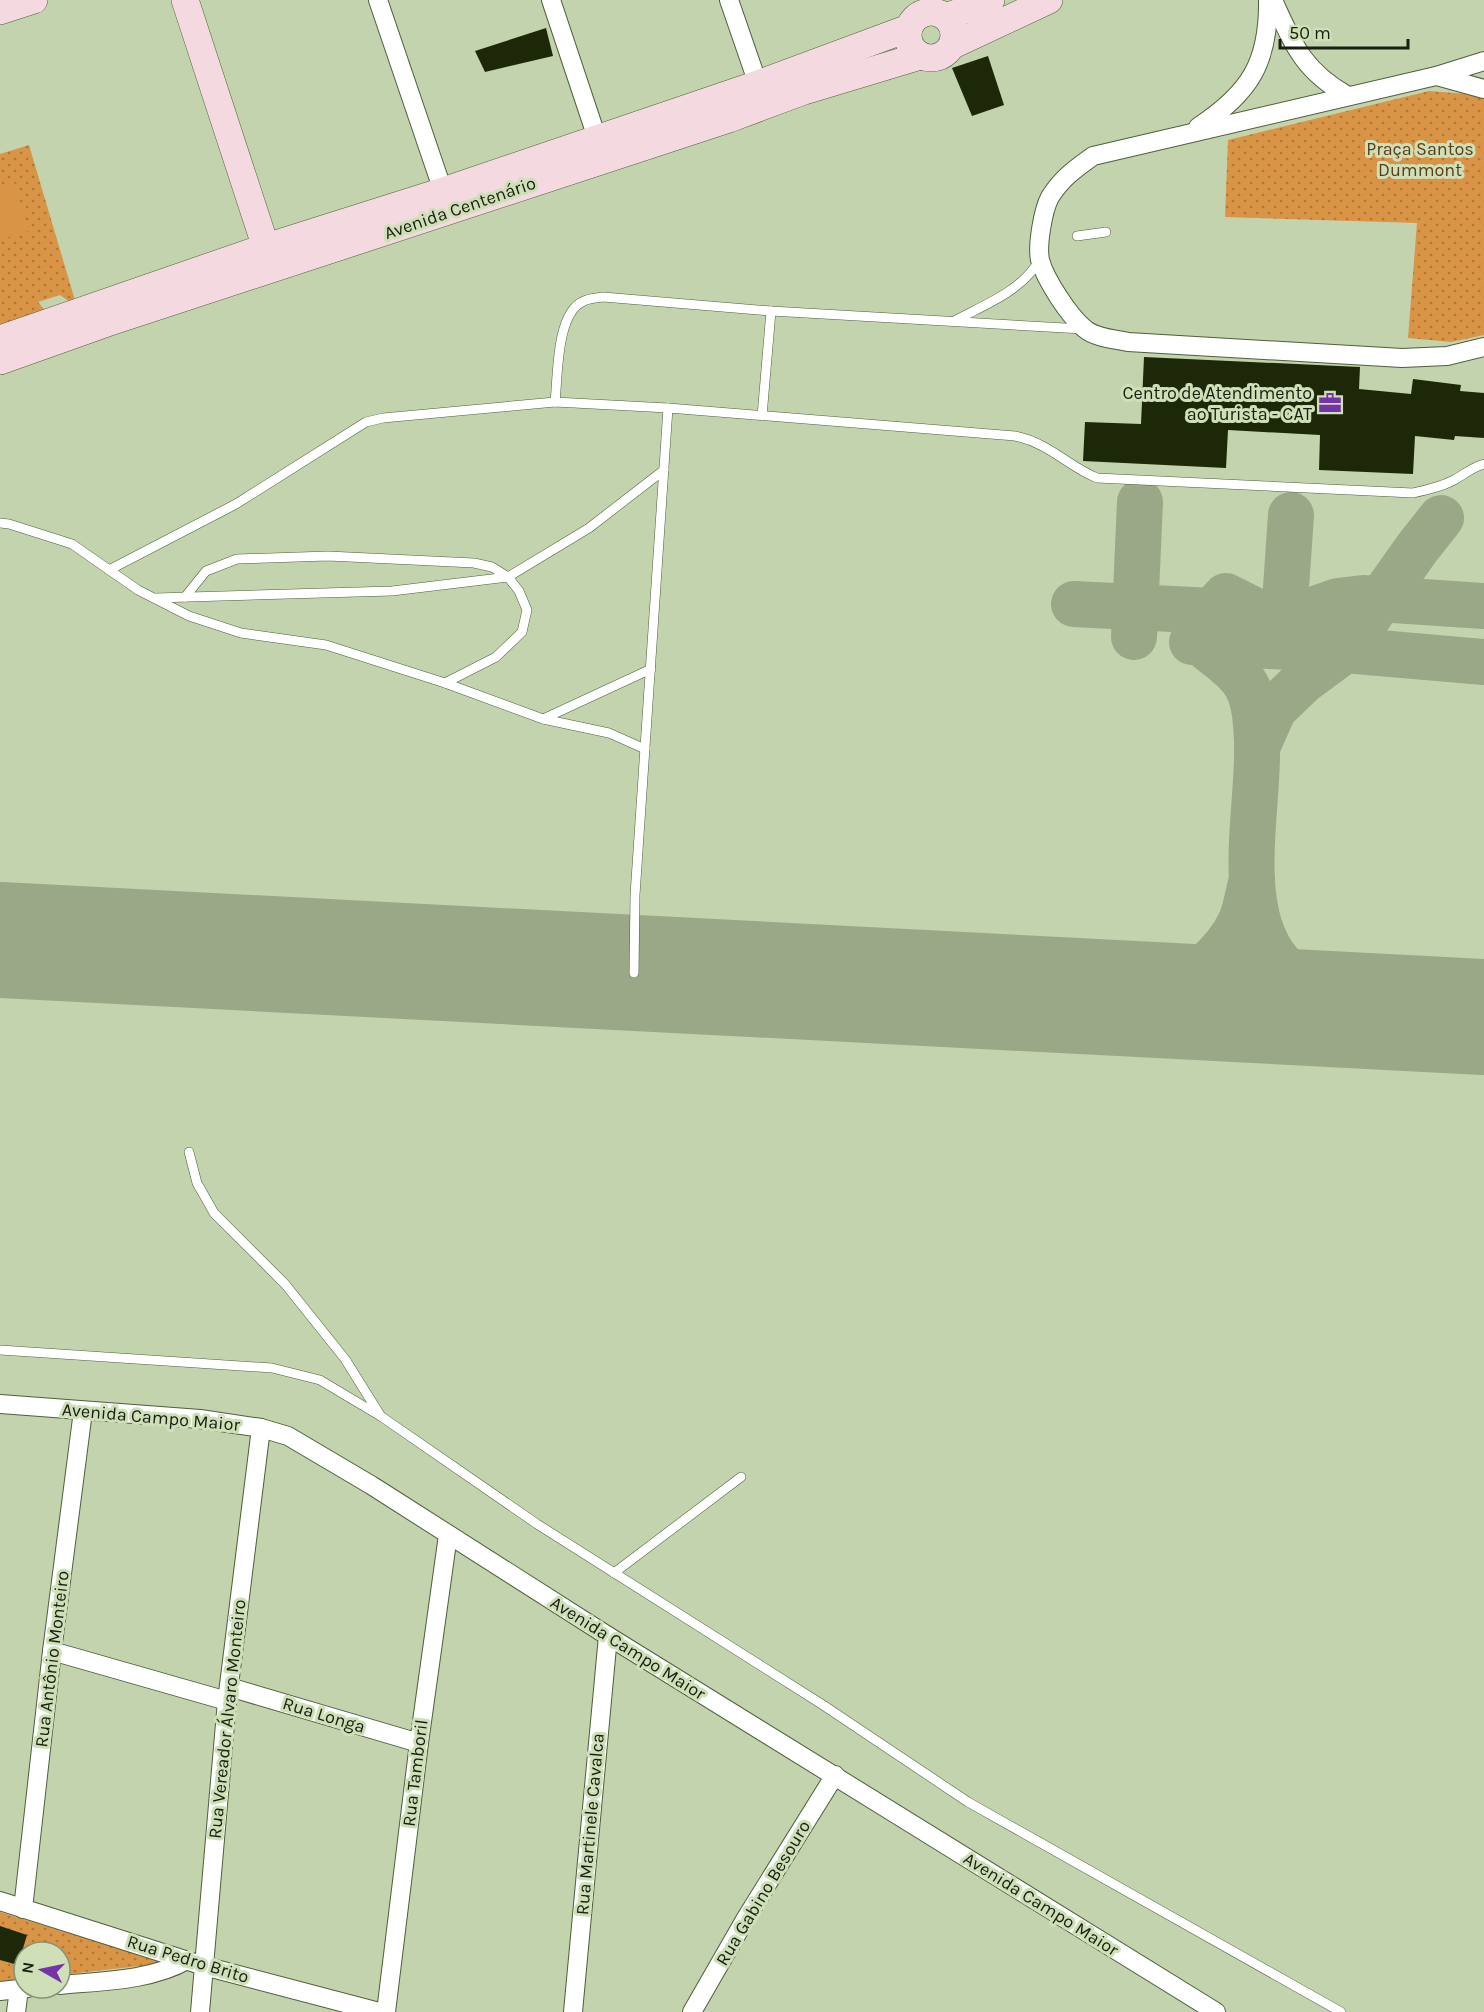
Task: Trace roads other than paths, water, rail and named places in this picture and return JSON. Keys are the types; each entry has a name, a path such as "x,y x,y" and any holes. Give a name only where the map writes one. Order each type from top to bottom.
{"main road":[{"path":"0,11 34,0"},
{"path":"185,0 270,259"},
{"name":"Avenida Centenário","path":"0,361 107,323 443,191 758,84 925,13 991,0"},
{"path":"953,45 954,30 925,13 909,44 920,56 935,59 942,56 953,45 1049,0"},
{"name":"Avenida Centenário","path":"0,339 729,119 804,91 920,56"}],"street":[{"path":"378,0 443,191"},
{"path":"551,0 597,138"},
{"path":"729,0 758,84"},
{"path":"1270,0 1306,64 1330,86 1348,96"},
{"path":"1187,133 1222,110 1247,85 1260,63 1266,41 1270,0"},
{"path":"1484,61 1436,76 1093,156 1067,174 1049,199 1041,224 1040,259 1056,295 1085,329 1102,337 1128,342 1402,358 1447,356 1484,347"},
{"path":"1436,76 1484,89"},
{"name":"Avenida Campo Maior","path":"0,1404 200,1419 261,1428 288,1436 1216,2012"},
{"name":"Rua Antônio Monteiro","path":"23,1909 52,1651 83,1411"},
{"name":"Rua Vereador Álvaro Monteiro","path":"200,2012 195,1963 261,1428"},
{"name":"Rua Tamboril","path":"386,2012 447,1535"},
{"name":"Rua Martinele Cavalca","path":"573,2012 608,1636"},
{"name":"Rua Longa","path":"52,1651 419,1743"},
{"name":"Rua Gabino Besouro","path":"692,2012 746,1918 835,1775"},
{"name":"Rua Pedro Brito","path":"0,1901 195,1963 379,2012"},
{"path":"72,1983 145,1974 195,1963"}],"lane":[{"path":"1077,236 1106,232"},
{"path":"954,321 1005,295 1033,271 1040,259"},
{"path":"555,402 563,324 571,310 583,301 603,297 771,311 1085,329"},
{"path":"762,416 771,311"},
{"path":"109,570 236,504 366,422 383,418 555,402 668,408 1015,436 1033,440 1052,450 1083,472 1097,478 1413,493 1454,480 1473,467 1484,464"},
{"path":"634,973 635,896 668,408"},
{"path":"154,598 392,591 508,577 589,528 664,470"},
{"path":"0,523 72,544 138,590 189,616 241,633 326,645 444,683 543,719 609,734 645,749"},
{"path":"185,597 206,571 237,559 328,556 474,563 492,567 508,577 519,591 527,610 522,632 496,657 444,683"},
{"path":"543,719 651,669"},
{"path":"189,1152 197,1183 214,1213 285,1284 345,1359 382,1417"},
{"path":"0,1350 272,1368 321,1380 382,1417 537,1524 823,1704 968,1802 1341,2012"},
{"path":"614,1573 741,1477"}],"place":[{"name":"Centro de Atendimento ao Turista - CAT","path":"1330,403"}],"park label":[{"name":"Praça Santos Dummont","path":"1420,159"}]}
